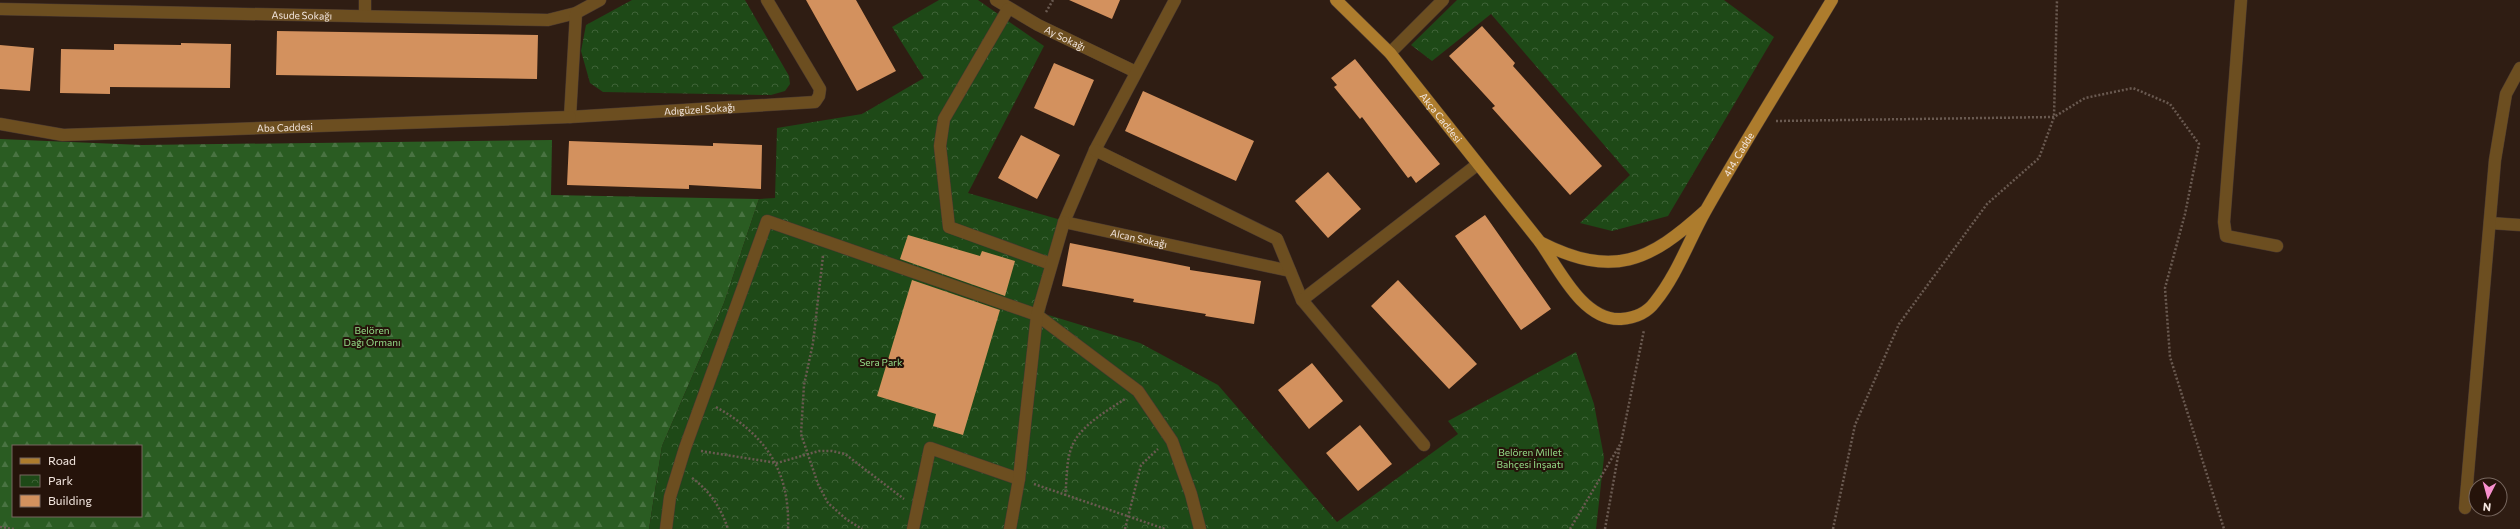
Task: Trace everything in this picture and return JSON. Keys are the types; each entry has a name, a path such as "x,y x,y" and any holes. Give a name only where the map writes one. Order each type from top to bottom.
{"main road":[{"name":"Akça Caddesi","path":"1336,0 1390,54 1540,242 1580,299 1594,312 1620,319 1639,316 1648,310"},
{"name":"414. Cadde","path":"1648,310 1667,286 1706,210 1832,0"},
{"name":"Akça Caddesi","path":"1540,242 1579,259 1604,262 1622,262 1657,249 1706,210"}],"street":[{"path":"365,0 365,16"},
{"name":"Asude Sokağı","path":"0,9 548,20 576,14 600,0"},
{"name":"Adıgüzel Sokağı","path":"570,117 815,102 820,96 820,89 767,0"},
{"name":"Ay Sokağı","path":"996,0 1008,9 1136,72"},
{"path":"1010,529 1019,479 1037,315 1064,222 1095,150 1175,0"},
{"path":"1390,54 1443,0"},
{"path":"2241,0 2224,222 2226,236 2277,246"},
{"path":"1008,9 944,119 940,146 949,227 1051,264"},
{"path":"570,117 576,14"},
{"path":"2465,508 2495,160 2506,94 2520,68"},
{"name":"Aba Caddesi","path":"0,124 63,135 570,117"},
{"path":"1095,150 1277,239 1302,300 1424,445"},
{"path":"1302,300 1478,164"},
{"path":"666,529 670,497 685,448 767,221 1037,315 1138,391 1172,441 1191,494 1200,529"},
{"name":"Alcan Sokağı","path":"1064,222 1290,271"},
{"path":"2490,223 2520,225"},
{"path":"913,529 930,448 1019,479"}],"path":[{"path":"1833,529 1855,425 1899,324 1987,204 2040,158 2054,117 2057,0"},
{"path":"1759,121 2054,117 2085,98 2133,88 2170,104 2200,144 2185,214 2165,288 2170,357 2224,529"},
{"path":"824,241 813,343 804,385 801,434 807,454 828,503 846,519 862,529"},
{"path":"1605,529 1648,310"},
{"path":"1065,496 1070,451 1081,433 1098,416 1138,391"},
{"path":"702,399 725,412 747,430 766,448 777,463 784,485 788,511 788,529"},
{"path":"1125,529 1140,465 1151,453 1172,441"},
{"path":"1570,529 1621,443"},
{"path":"685,448 777,463 807,454 832,451 845,454 917,509"},
{"path":"679,468 708,490 724,518 728,529"},
{"path":"1019,479 1165,529"},
{"path":"0,527 14,529"}],"green space":[{"path":"632,0 745,0 789,76 790,84 785,91 771,95 603,92 590,83 581,51 586,25"},
{"name":"Sera Park","path":"939,0 978,0 1044,46 968,193 1068,222 1046,293 1045,314 1140,343 1218,385 1337,522 1458,434 1448,421 1576,352 1594,404 1604,457 1596,529 649,529 662,446 724,303 759,199 775,198 777,128 862,114 924,78 892,27"},
{"path":"1457,0 1724,0 1774,37 1668,216 1612,231 1580,223 1630,175 1491,14 1432,61 1411,45"},
{"name":"Belören Dağı Ormanı","path":"0,139 142,145 552,140 551,195 759,199 724,303 662,446 649,529 0,529"}],"building":[{"path":"806,0 856,0 896,71 857,91"},
{"path":"1069,0 1120,0 1112,19"},
{"path":"1482,26 1515,63 1513,66 1602,166 1570,195 1492,108 1495,106 1449,56"},
{"path":"277,31 538,35 537,79 276,75"},
{"path":"181,43 231,44 230,88 110,87 110,94 60,93 61,49 114,50 114,44 181,45"},
{"path":"0,45 34,48 30,91 0,89"},
{"path":"1355,59 1440,164 1416,183 1411,176 1408,178 1362,117 1360,119 1334,87 1337,85 1331,78"},
{"path":"1054,63 1094,80 1074,126 1034,108"},
{"path":"1143,91 1254,141 1236,181 1125,131"},
{"path":"1021,135 1060,155 1037,199 998,178"},
{"path":"569,141 713,146 713,143 762,145 761,189 689,185 689,189 567,185"},
{"path":"1328,172 1361,209 1328,238 1295,201"},
{"path":"1485,215 1551,309 1521,330 1455,236"},
{"path":"908,235 980,256 982,251 1015,261 1005,296 900,259"},
{"path":"1070,243 1190,267 1190,270 1261,281 1254,324 1205,316 1206,314 1133,302 1134,299 1062,286"},
{"path":"912,280 1000,310 963,435 933,426 936,414 877,396"},
{"path":"1398,280 1477,364 1449,389 1371,306"},
{"path":"1312,363 1343,401 1309,429 1278,390"},
{"path":"1360,425 1392,464 1358,491 1326,453"}],"park label":[{"name":"Belören Millet Bahçesi İnşaatı","path":"1530,458"}]}
